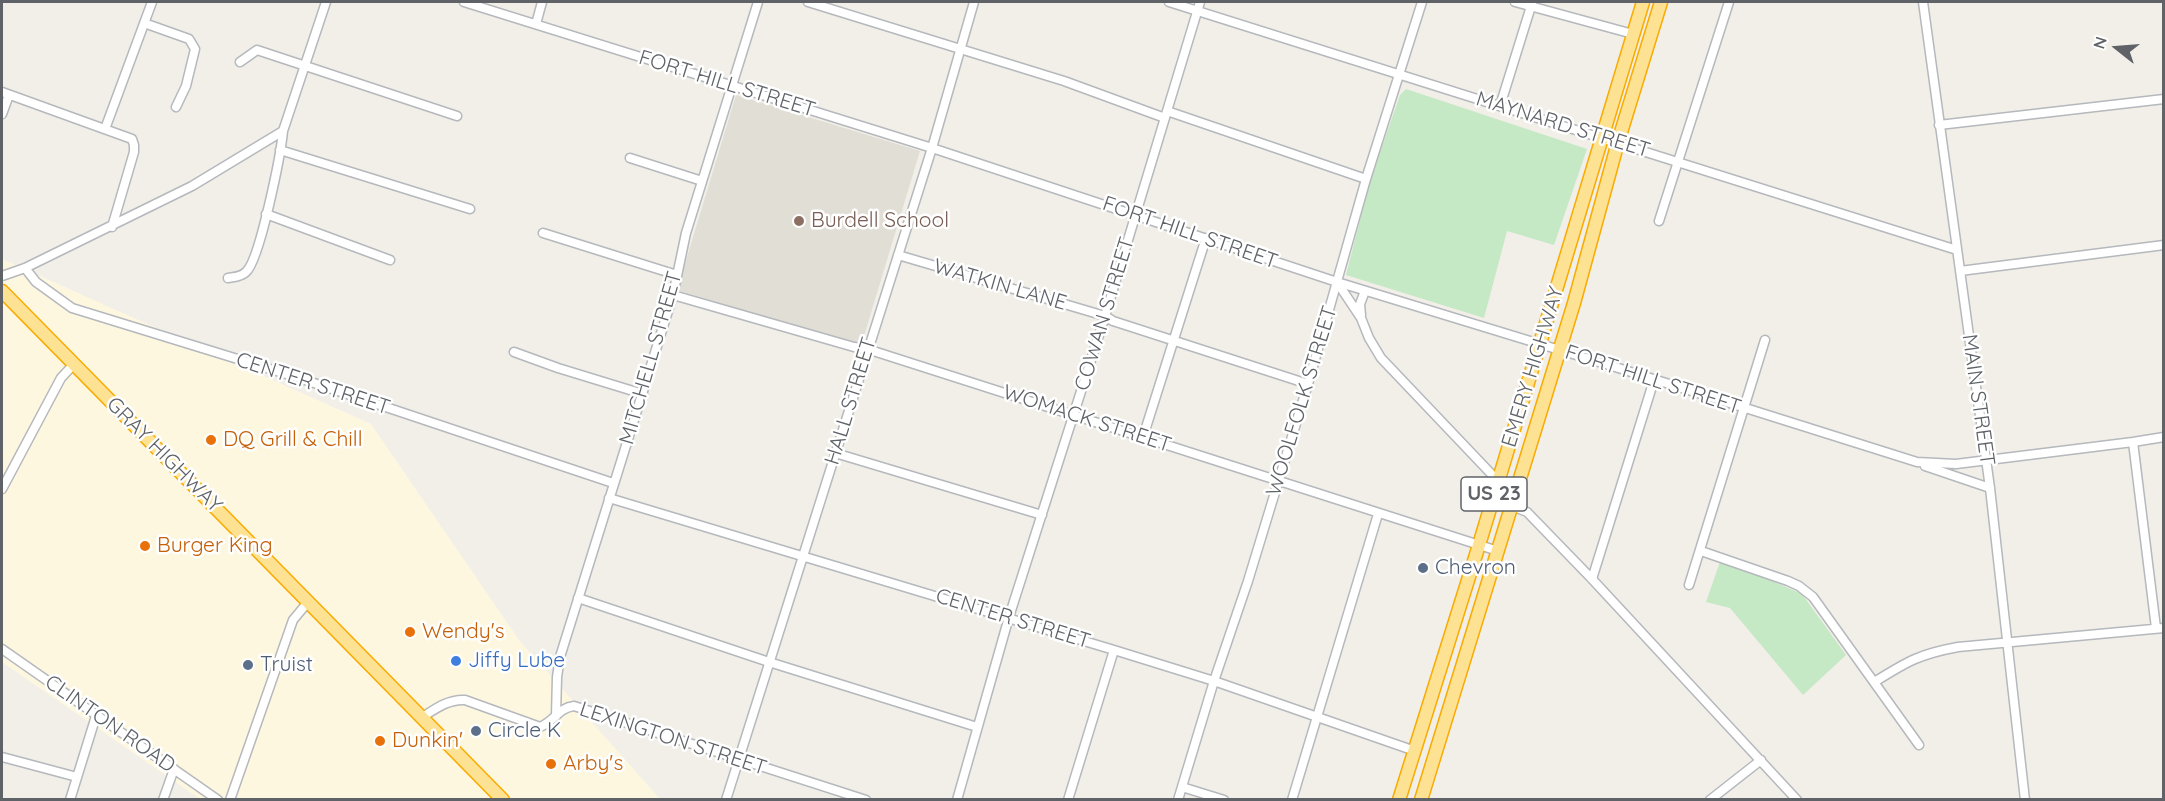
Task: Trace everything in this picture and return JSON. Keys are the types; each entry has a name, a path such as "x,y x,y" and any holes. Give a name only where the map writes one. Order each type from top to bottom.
{"highway":[{"name":"EMERY HIGHWAY","path":"1399,800 1479,545 1643,2"},
{"name":"EMERY HIGHWAY","path":"1421,800 1559,350 1618,142 1661,2"},
{"name":"GRAY HIGHWAY","path":"2,291 503,800"}],"street":[{"path":"105,129 152,2"},
{"path":"228,278 236,277 248,270 277,174 283,131 326,2"},
{"name":"FORT HILL STREET","path":"464,2 932,148 1365,291 1917,462 1990,488"},
{"path":"536,24 542,2"},
{"name":"MITCHELL STREET","path":"556,716 560,657 673,295 686,233 758,2"},
{"path":"808,2 1064,81 1365,179"},
{"name":"HALL STREET","path":"726,800 932,148 974,2"},
{"name":"MAYNARD STREET","path":"1169,2 1198,6 1500,106 1957,250"},
{"name":"WOOLFOLK STREET","path":"1178,800 1214,681 1248,581 1308,384 1365,179 1422,2"},
{"path":"1515,2 1531,4 1633,34"},
{"path":"1659,221 1729,2"},
{"name":"MAIN STREET","path":"1923,2 1990,488 2025,800"},
{"path":"1500,106 1531,4"},
{"name":"COWAN STREET","path":"957,800 1009,617 1105,316 1198,6"},
{"path":"144,24 189,39 195,49 186,86 176,107"},
{"path":"240,62 257,50 457,116"},
{"path":"2,114 5,93 132,139 134,145 112,227"},
{"path":"1939,125 2163,99"},
{"path":"2,276 25,268 112,227 192,186 283,131"},
{"path":"280,150 470,209"},
{"path":"630,158 702,181"},
{"path":"266,214 390,260"},
{"path":"543,233 676,275"},
{"path":"1143,437 1206,238"},
{"path":"1960,271 2163,245"},
{"name":"WATKIN LANE","path":"897,255 1105,316 1113,321 1173,342 1308,384"},
{"name":"CENTER STREET","path":"25,268 36,282 72,308 296,377 613,483"},
{"path":"1337,282 1361,318 1369,338 1389,367 1498,481"},
{"path":"1361,318 1360,304 1365,291"},
{"name":"WOMACK STREET","path":"673,295 867,349 1498,551"},
{"path":"1689,585 1765,340"},
{"path":"514,352 643,394"},
{"path":"2,489 61,378 74,364"},
{"path":"1592,579 1654,380"},
{"name":"FORT HILL STREET","path":"1917,462 1943,465 2163,437"},
{"path":"1876,681 1906,662 1932,652 2160,628 2133,442"},
{"path":"835,453 1042,515"},
{"name":"CENTER STREET","path":"609,498 1009,617 1214,681 1415,751"},
{"path":"1512,506 1527,512 1592,579 1797,800"},
{"path":"1292,800 1378,514"},
{"path":"1701,550 1799,586 1814,597 1876,681 1919,745"},
{"path":"578,598 769,662 977,727"},
{"path":"230,800 293,620 308,602"},
{"name":"CLINTON ROAD","path":"2,649 218,800"},
{"path":"1068,800 1114,650"},
{"name":"LEXINGTON STREET","path":"421,718 443,704 456,699 478,704 534,726 545,725 565,707 574,706 847,797 866,800"},
{"path":"70,800 96,716"},
{"path":"2,757 76,777"},
{"path":"1710,800 1761,760"},
{"path":"163,800 174,769"},
{"path":"1182,787 1224,800"}],"shaded area":[{"name":"Burdell School","path":"736,95 920,151 861,346 677,290"},
{"path":"2,259 371,424 519,640 660,799 200,799 2,662"}],"green space":[{"path":"1406,89 1587,149 1554,245 1507,231 1484,318 1346,275 1370,181 1400,95"},
{"path":"1721,559 1802,594 1846,655 1803,695 1730,608 1706,602"}],"place":[{"name":"Burdell School","path":"799,221"},
{"name":"DQ Grill & Chill","path":"211,440"},
{"name":"Burger King","path":"145,546"},
{"name":"Chevron","path":"1423,568"},
{"name":"Wendy's","path":"410,632"},
{"name":"Jiffy Lube","path":"456,661"},
{"name":"Truist","path":"248,665"},
{"name":"Circle K","path":"476,731"},
{"name":"Dunkin'","path":"380,741"},
{"name":"Arby's","path":"551,764"}]}
